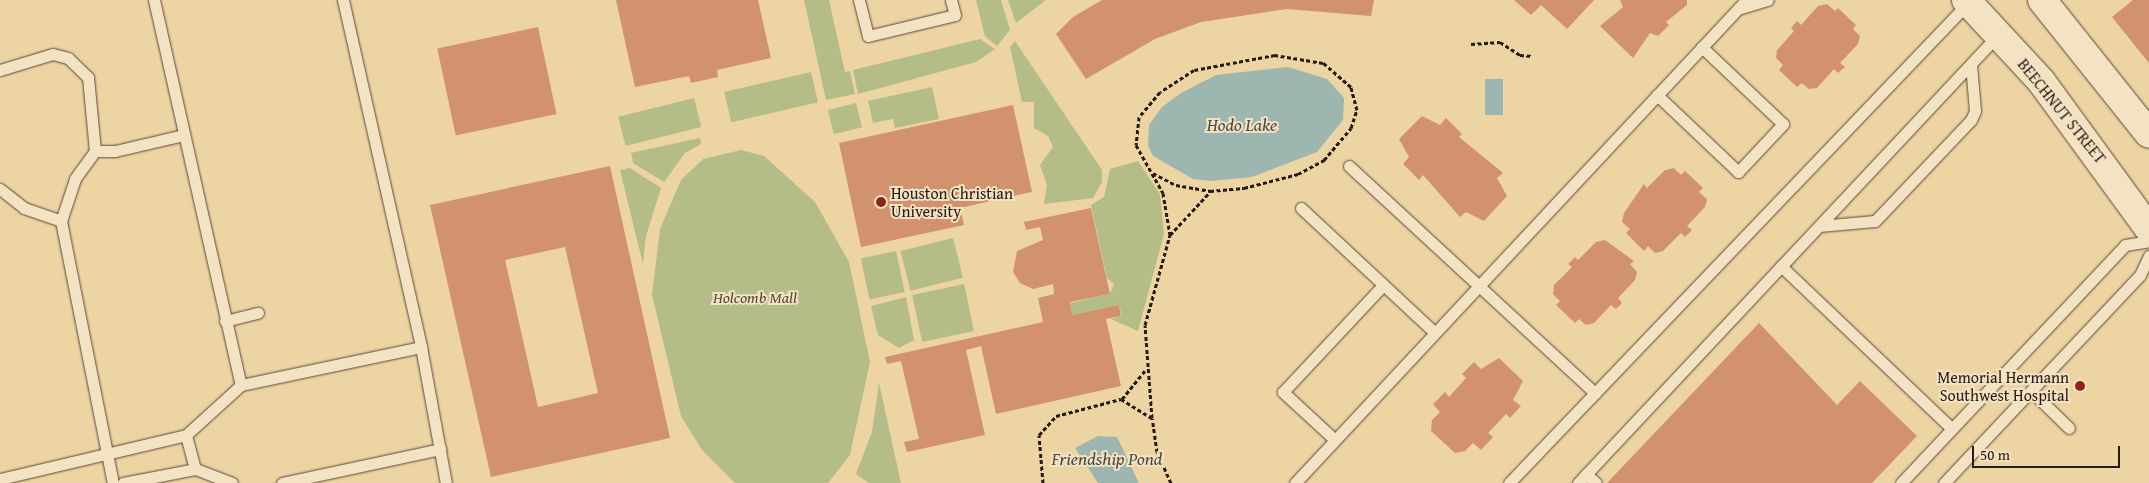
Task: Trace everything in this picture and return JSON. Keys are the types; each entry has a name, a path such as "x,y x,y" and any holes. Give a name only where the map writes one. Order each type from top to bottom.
{"main road":[{"path":"2042,0 2149,134"},
{"name":"BEECHNUT STREET","path":"1967,1 2093,148 2149,229"}],"lane":[{"path":"154,0 241,385"},
{"path":"343,0 421,346 446,483"},
{"path":"859,0 868,36 955,15 951,0"},
{"path":"1295,483 1742,4 1768,0"},
{"path":"1509,483 1967,1"},
{"path":"1578,483 1998,35"},
{"path":"1657,95 1738,172 1783,124 1702,47"},
{"path":"0,70 53,54 78,65 88,77 93,98 95,151 75,179 61,221 113,483"},
{"path":"1818,226 1876,220 1972,120 1975,111 1971,64"},
{"path":"95,151 115,151 184,135"},
{"path":"1349,166 1595,393"},
{"path":"0,189 24,208 61,221"},
{"path":"1301,208 1435,333"},
{"path":"1901,483 2126,245 2149,241"},
{"path":"1944,483 2140,275 2149,256"},
{"path":"1781,266 1952,429"},
{"path":"1335,440 1283,392 1383,285"},
{"path":"225,321 258,313"},
{"path":"0,479 186,435 241,385 421,346"},
{"path":"2031,391 2069,428"},
{"path":"186,435 195,469"},
{"path":"282,483 440,449"},
{"path":"123,483 195,469 232,483"},
{"path":"1586,474 1596,483"}],"path":[{"path":"1471,44 1500,42 1520,55 1532,56"},
{"path":"1153,173 1176,185 1210,191 1275,182 1324,160 1357,119 1351,87 1334,69 1294,56 1256,56 1194,70 1160,92 1139,118 1136,145 1163,193 1170,235 1145,325 1147,369 1157,452 1171,483"},
{"path":"1170,235 1210,191"},
{"path":"1043,483 1039,447 1045,425 1078,408 1121,399 1147,369"},
{"path":"1121,399 1152,418"}],"green space":[{"path":"804,0 829,0 845,72 850,71 855,94 826,100"},
{"path":"976,0 1001,0 1010,30 997,46 985,36"},
{"path":"1008,0 1046,0 1016,23"},
{"path":"980,39 995,49 976,62 858,94 853,70"},
{"path":"1015,41 1102,170 1102,182 1093,198 1044,204 1047,185 1040,165 1053,147 1048,136 1034,128 1034,102 1022,102 1010,47"},
{"path":"811,72 818,102 731,122 724,92"},
{"path":"932,87 939,119 895,128 893,119 873,123 868,101"},
{"path":"694,98 701,127 626,146 618,117"},
{"path":"856,103 862,127 834,134 828,110"},
{"path":"700,138 701,144 685,153 664,182 633,163 631,153"},
{"name":"Holcomb Mall","path":"741,150 764,156 815,202 849,262 870,362 850,455 828,483 735,483 702,450 681,416 652,295 660,229 681,180 703,159"},
{"path":"1138,161 1160,194 1164,234 1138,331 1111,319 1122,316 1119,305 1072,315 1070,303 1110,294 1114,284 1107,278 1091,205 1104,197 1110,169"},
{"path":"630,168 661,188 646,236 643,264 620,170"},
{"path":"953,238 963,278 911,291 901,251"},
{"path":"896,251 905,292 870,300 861,258"},
{"path":"964,284 974,331 922,342 912,295"},
{"path":"906,297 914,340 899,348 878,335 871,306"},
{"path":"879,383 901,483 869,483 856,474 872,432"}],"water":[{"name":"Hodo Lake","path":"1288,67 1327,79 1344,98 1343,120 1317,152 1252,177 1211,181 1193,179 1153,156 1148,146 1149,125 1162,107 1181,93 1216,75"},
{"path":"1485,79 1503,79 1503,115 1485,115"},
{"name":"Friendship Pond","path":"1098,436 1117,437 1139,483 1098,483 1075,448"}],"building":[{"path":"616,0 758,0 771,58 717,70 718,77 691,83 689,76 635,87"},
{"path":"1102,0 1374,0 1371,16 1287,9 1201,22 1155,39 1086,79 1056,34 1073,17"},
{"path":"1514,0 1594,0 1567,29 1541,5 1531,15"},
{"path":"1620,0 1687,0 1687,5 1666,22 1669,25 1658,36 1650,33 1633,58 1600,26 1623,7"},
{"path":"2133,0 2149,0 2149,63 2112,17"},
{"path":"1827,4 1835,11 1838,8 1856,25 1853,29 1860,36 1858,44 1840,63 1845,67 1838,73 1834,69 1817,88 1809,89 1802,83 1797,87 1779,70 1783,65 1776,58 1777,50 1794,31 1791,28 1797,21 1801,25 1818,6"},
{"path":"538,27 557,114 456,135 437,48"},
{"path":"1013,105 1032,192 960,208 964,225 861,247 839,143"},
{"path":"1422,116 1440,125 1446,118 1462,134 1459,137 1503,173 1497,178 1507,196 1484,221 1466,212 1460,217 1423,175 1419,180 1403,164 1409,157 1399,139"},
{"path":"610,166 670,438 491,477 430,205","holes":["565,247 598,393 538,407 505,260"]},
{"path":"1674,168 1681,175 1685,171 1703,188 1699,192 1707,199 1705,207 1687,226 1692,230 1685,237 1681,233 1663,251 1655,253 1648,246 1644,251 1626,233 1630,229 1622,222 1624,213 1644,184 1647,188 1665,170"},
{"path":"1091,208 1110,294 1070,302 1072,315 1119,305 1121,316 1106,319 1121,386 996,414 981,346 966,350 985,435 907,452 904,442 919,439 901,361 887,364 885,357 1043,322 1038,298 1054,294 1053,284 1033,289 1020,283 1013,272 1017,251 1043,240 1040,227 1026,230 1024,222"},
{"path":"1605,240 1634,261 1630,264 1637,272 1635,280 1618,298 1622,303 1616,309 1611,305 1594,323 1586,325 1579,319 1575,323 1556,305 1560,301 1553,294 1554,285 1572,267 1568,264 1575,257 1578,260 1596,242"},
{"path":"1759,323 1837,405 1860,381 1917,436 1872,483 1607,483"},
{"path":"1499,358 1523,381 1513,400 1521,406 1510,418 1506,414 1488,433 1493,437 1481,450 1473,443 1465,451 1455,453 1431,431 1432,420 1440,412 1433,404 1445,392 1449,397 1466,378 1462,374 1474,362 1481,369"}],"place":[{"name":"Houston Christian University","path":"881,202"},
{"name":"Memorial Hermann Southwest Hospital","path":"2080,386"}]}
